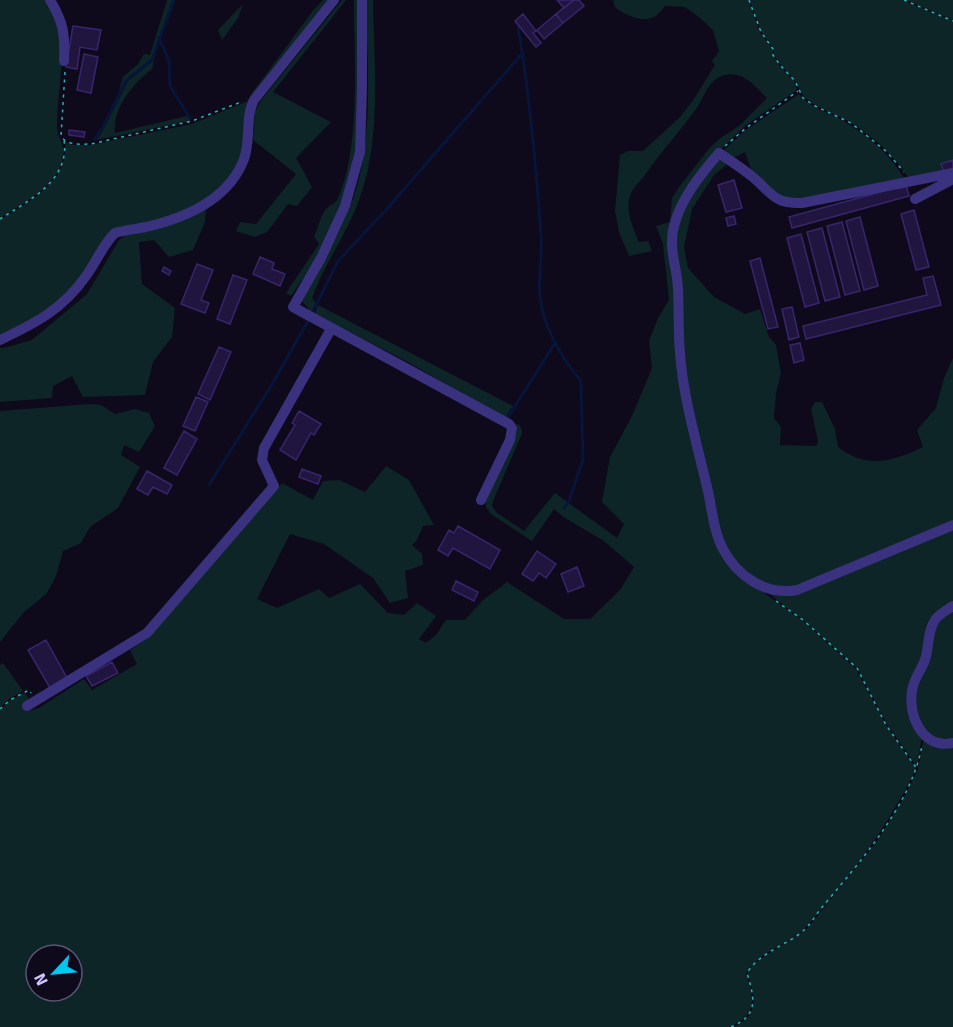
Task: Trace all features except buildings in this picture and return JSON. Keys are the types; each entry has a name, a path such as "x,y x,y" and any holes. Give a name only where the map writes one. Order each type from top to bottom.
{"street":[{"path":"50,0 62,20 64,61"},
{"path":"0,340 45,317 70,297 115,233 162,223 202,206 222,192 231,182 244,159 250,112 254,100 334,0"},
{"path":"362,0 360,152 345,206 321,258 292,307 509,424 512,433 481,500"},
{"path":"953,173 791,204 772,197 754,178 719,153 684,201 674,226 671,242 678,288 680,354 697,448 722,548 745,575 764,588 784,592 797,590 953,525"},
{"path":"915,199 953,179"},
{"path":"27,706 147,633 274,486 262,460 264,448 331,329"},
{"path":"953,606 936,618 931,628 925,659 913,685 911,698 915,722 923,735 934,742 953,743"}],"path":[{"path":"749,0 761,32 773,49 773,55 795,81 803,98 851,123 878,144 898,163 909,181"},
{"path":"904,0 953,21"},
{"path":"0,219 25,205 48,186 61,166 65,150 61,136 66,78 64,61"},
{"path":"719,153 746,128 799,91"},
{"path":"64,140 77,144 91,144 192,121 242,101"},
{"path":"774,599 803,620 857,669 886,725 917,769"},
{"path":"0,709 10,700 29,690 39,700"},
{"path":"731,1027 742,1023 752,1009 754,994 747,973 753,963 807,927 876,840 917,769 923,735"}],"green space":[{"path":"0,0 48,0 56,16 62,50 57,126 64,152 61,165 50,182 35,196 0,218"},
{"path":"167,0 173,0 151,60 130,76 117,98 123,77 138,64 144,54 150,55"},
{"path":"323,0 332,0 258,95 249,97 312,12"},
{"path":"342,0 346,0 273,92 331,122 296,158 312,187 297,206 288,204 267,232 255,237 236,231 240,222 256,224 296,174 253,140 255,112 261,100"},
{"path":"354,0 359,0 357,141 350,184 320,254 291,296 286,293 319,244 314,236 320,220 325,210 337,200 345,177 350,153 355,101"},
{"path":"366,0 373,0 375,101 371,152 359,200 317,285 312,298 316,303 311,312 302,301 344,221 361,170 368,98"},
{"path":"613,0 749,0 760,33 773,49 773,55 780,66 794,81 797,90 746,125 718,152 672,226 678,355 721,548 767,595 803,621 856,669 886,725 916,769 881,831 839,889 808,925 793,938 752,965 746,973 752,998 750,1011 739,1022 729,1027 0,1027 0,710 10,700 24,693 29,698 22,705 27,711 39,708 84,679 92,690 137,664 130,650 147,639 282,483 313,500 323,481 339,480 365,492 386,466 409,480 434,525 423,526 417,540 412,545 422,554 423,565 405,571 408,598 390,603 373,578 324,544 290,534 257,599 277,608 319,589 329,598 360,584 388,613 404,615 417,603 436,616 419,639 426,643 436,635 446,620 465,620 482,601 507,582 564,619 590,619 620,590 634,567 604,541 554,509 532,541 491,514 485,501 517,432 517,424 520,425 522,432 493,501 492,506 497,513 524,531 555,493 617,538 624,524 602,502 610,457 632,416 652,368 649,341 658,318 669,300 663,244 656,226 670,222 672,198 708,150 719,139 739,126 767,98 748,80 737,75 719,77 711,84 696,109 631,193 628,206 632,224 639,242 648,241 652,251 629,256 619,232 615,211 620,155 628,151 643,151 680,117 715,65 712,61 719,51 713,30 685,7 665,6 649,19 639,19 615,7"},
{"path":"750,0 902,0 953,21 953,170 908,177 879,143 852,123 804,97 795,81 774,55 774,49 761,32"},
{"path":"906,0 953,0 953,20"},
{"path":"243,4 238,18 222,40 218,30"},
{"path":"154,60 152,69 138,81 121,105 117,114 115,133 187,116 190,121 96,140 128,81"},
{"path":"799,94 811,105 864,135 882,150 904,178 811,198 784,199 752,172 745,152 733,158 724,150 746,130"},
{"path":"248,101 244,155 220,192 182,213 119,230 71,297 0,337 0,220 34,198 54,180 65,156 65,142 74,145 91,145 192,124"},
{"path":"718,155 730,162 714,175 692,209 684,247 688,268 714,297 745,314 760,309 769,337 776,345 781,373 776,393 774,418 781,427 780,445 817,446 811,409 815,402 822,402 835,429 838,447 848,454 869,461 879,461 901,456 923,447 917,430 936,408 944,378 953,358 953,524 796,589 756,582 724,547 690,404 674,257 681,209"},
{"path":"206,210 205,222 193,250 169,257 154,240 139,242 142,284 175,308 172,337 153,362 145,395 83,397 72,376 53,386 52,398 0,402 0,348 32,340 87,294 119,240 124,236"},
{"path":"318,305 513,406 505,418 408,362 315,314"},
{"path":"101,405 115,414 135,409 149,413 155,426 139,452 124,445 121,455 140,467 118,508 90,527 81,543 63,551 56,576 47,593 23,613 0,642 0,411"},
{"path":"953,527 953,604 944,610 912,685 922,735 917,767 887,724 857,668 803,620 763,589 775,593"},
{"path":"953,607 953,742 934,741 917,721 915,686 932,629"},
{"path":"3,663 23,691 9,699 0,708 0,665"},
{"path":"924,737 953,744 953,1027 733,1027 748,1017 753,1004 747,973 753,964 808,928 877,841 907,792 918,769"}],"waterway":[{"path":"95,139 126,81 152,60 174,0"},
{"path":"518,27 537,183 541,244 540,299 552,337 581,385 583,460 569,501 564,508"},
{"path":"159,38 169,61 170,86 190,118"},
{"path":"313,311 338,261 523,55"},
{"path":"209,485 271,386 308,321"},
{"path":"507,419 555,343"}]}
